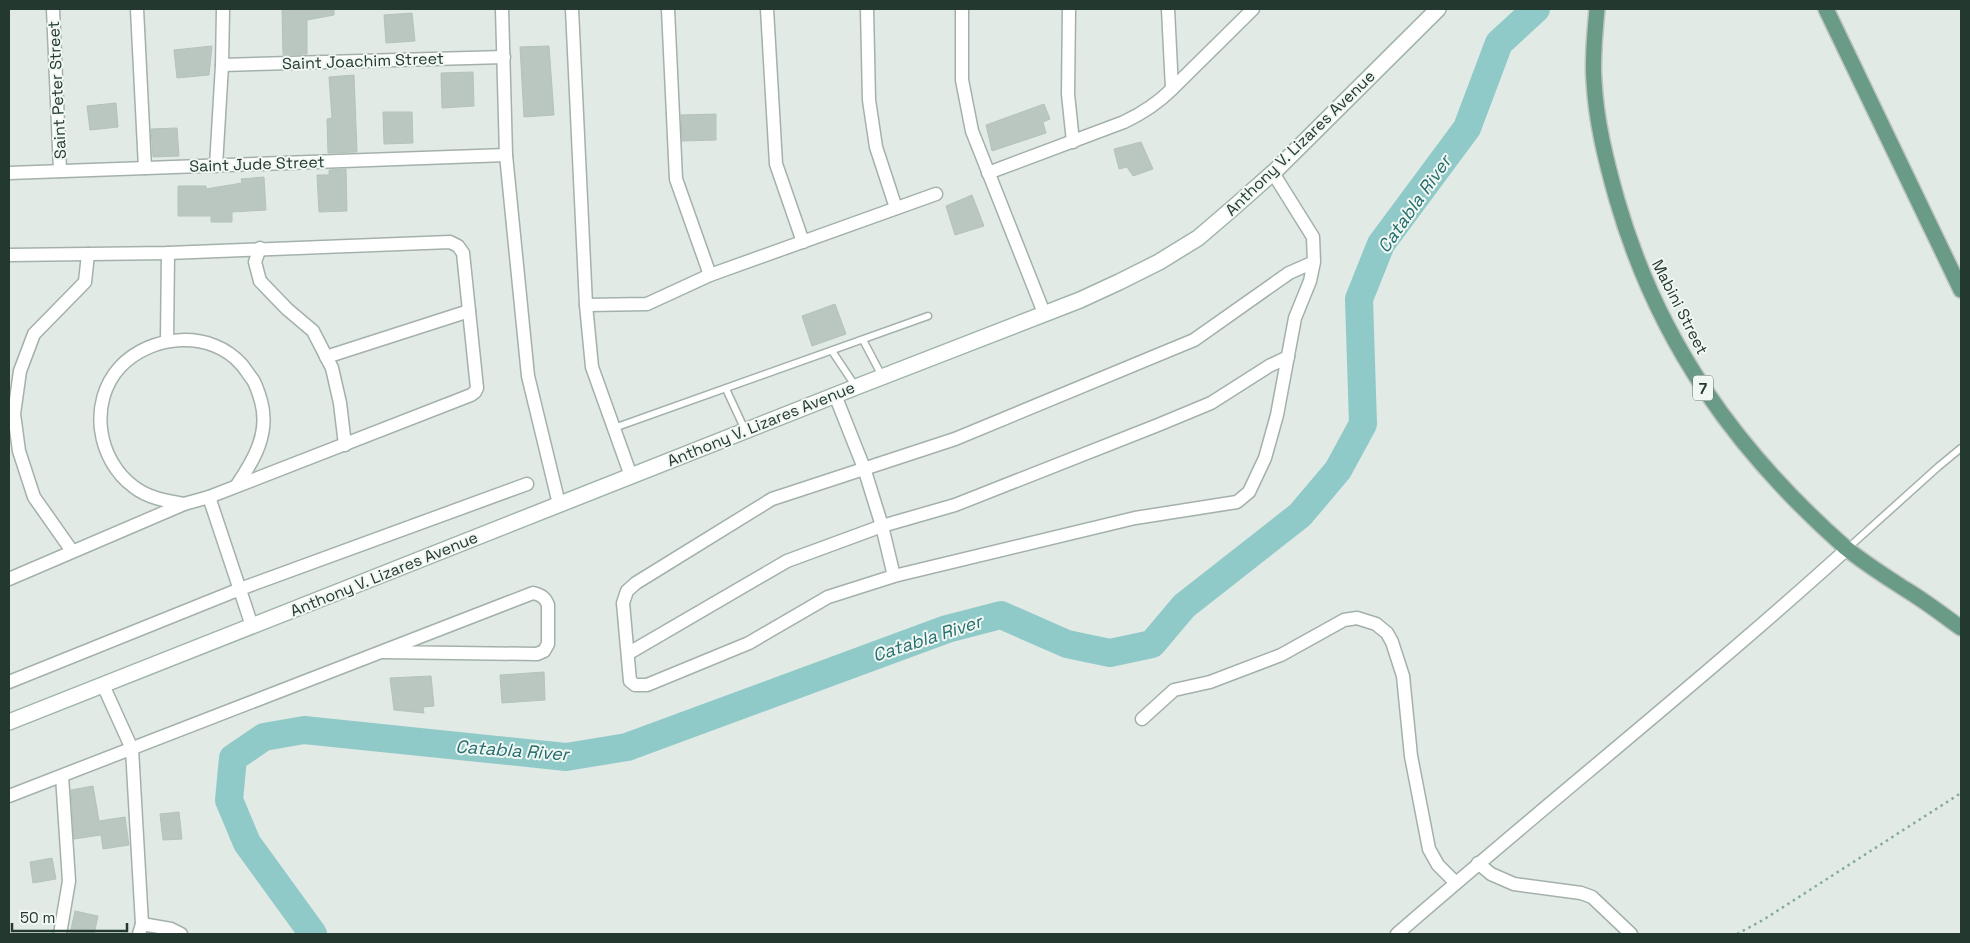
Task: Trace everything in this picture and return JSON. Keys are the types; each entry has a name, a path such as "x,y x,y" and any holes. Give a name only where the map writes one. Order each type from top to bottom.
{"main road":[{"name":"Anthony V. Lizares Avenue","path":"9,722 856,386 1044,312 1080,300 1159,262 1198,238 1273,173 1438,9"},
{"name":"Mabini Street","path":"1596,9 1594,55 1596,102 1611,178 1639,267 1657,308 1690,367 1736,435 1796,501 1848,549 1961,628"},
{"path":"1826,9 1961,290"}],"street":[{"name":"Saint Peter Street","path":"53,9 60,171"},
{"path":"137,9 145,168"},
{"path":"216,166 223,9"},
{"path":"502,9 506,155 528,376 559,504"},
{"path":"572,9 586,305 592,368 631,476"},
{"path":"668,9 676,180 710,275"},
{"path":"767,9 776,164 802,242"},
{"path":"866,9 869,100 876,147 896,208"},
{"path":"962,9 962,80 972,131 1044,312"},
{"path":"1069,9 1068,94 1073,142"},
{"path":"1168,9 1172,89"},
{"path":"988,172 1073,142 1144,112 1159,102 1253,9"},
{"name":"Saint Joachim Street","path":"222,65 504,57"},
{"name":"Saint Jude Street","path":"9,173 506,155"},
{"path":"1273,173 1313,237 1314,262 1310,281 1294,318 1277,415 1265,458 1248,492 1237,502 1135,518 894,576 828,598 750,642 647,685 635,685 630,681 629,653 623,603 627,591 636,583 772,499 955,439 1194,340 1289,273 1314,262"},
{"path":"586,305 647,304 710,275 936,194"},
{"path":"9,255 168,253 450,242 458,246 463,253 476,382 475,392 471,395 210,497 184,504 9,579"},
{"path":"260,248 255,262 260,281 287,309 313,331 332,368 340,403 345,445"},
{"path":"167,340 168,253"},
{"path":"72,551 34,497 20,451 14,414 20,372 34,334 84,282 88,254"},
{"path":"326,357 469,311"},
{"path":"184,504 159,499 135,488 115,468 103,444 100,417 106,391 120,367 141,350 167,340 194,340 219,348 241,364 256,386 264,411 262,438 252,463 237,485"},
{"path":"629,653 787,561 882,526 955,505 1211,403 1269,366 1288,357"},
{"path":"835,395 864,468 882,526 894,576"},
{"path":"9,682 240,589 527,484"},
{"path":"210,497 252,626"},
{"path":"1397,934 1478,863 1786,605 1848,549"},
{"path":"9,796 533,593 541,595 546,600 548,644 544,651 536,654 383,652"},
{"path":"1142,719 1174,690 1210,682 1281,655 1344,620 1357,618 1376,624 1392,642 1403,676 1411,756 1429,849 1438,865 1456,883"},
{"path":"103,685 132,749 140,929 171,929 181,934"},
{"path":"60,934 69,881 62,776"},
{"path":"1478,863 1491,874 1514,884 1581,893 1592,897 1632,934"}],"lane":[{"path":"614,428 928,316"},
{"path":"863,340 882,376"},
{"path":"832,350 856,386"},
{"path":"726,389 745,430"},
{"path":"1848,549 1938,466 1961,448"}],"path":[{"path":"1737,934 1763,920 1961,793"}],"building":[{"path":"282,9 334,9 334,15 307,20 307,54 283,55"},
{"path":"412,13 415,41 386,43 384,15"},
{"path":"212,46 209,75 177,78 174,50"},
{"path":"549,46 554,115 524,117 520,47"},
{"path":"473,72 474,106 442,108 441,73"},
{"path":"354,75 357,152 328,153 327,119 332,118 329,77"},
{"path":"116,103 118,127 90,130 87,106"},
{"path":"1044,104 1050,119 1043,122 1046,133 992,151 986,125"},
{"path":"383,112 412,112 413,143 384,144"},
{"path":"716,114 716,140 682,141 681,115"},
{"path":"177,128 179,156 153,157 151,129"},
{"path":"1141,142 1153,169 1133,176 1127,167 1119,169 1114,149"},
{"path":"346,169 347,211 319,212 317,175 329,175 329,170"},
{"path":"264,177 266,210 232,212 232,222 211,222 211,216 178,216 178,186 206,186 206,189 242,183 241,179"},
{"path":"972,195 984,226 955,235 946,206"},
{"path":"835,304 846,334 812,346 802,316"},
{"path":"544,672 545,700 502,703 500,675"},
{"path":"431,676 434,706 423,707 424,713 394,710 390,678"},
{"path":"93,786 99,821 125,817 129,845 103,849 101,835 74,839 71,790"},
{"path":"179,812 182,839 163,840 160,814"},
{"path":"52,858 56,879 33,883 30,862"},
{"path":"75,911 98,916 94,934 70,934"}],"waterway":[{"name":"Catabla River","path":"313,934 247,843 229,800 233,758 264,737 304,730 566,757 627,747 947,629 1001,615 1067,644 1110,653 1152,644 1184,606 1300,515 1338,470 1363,424 1359,299 1381,244 1467,128 1499,43 1536,9"}]}
